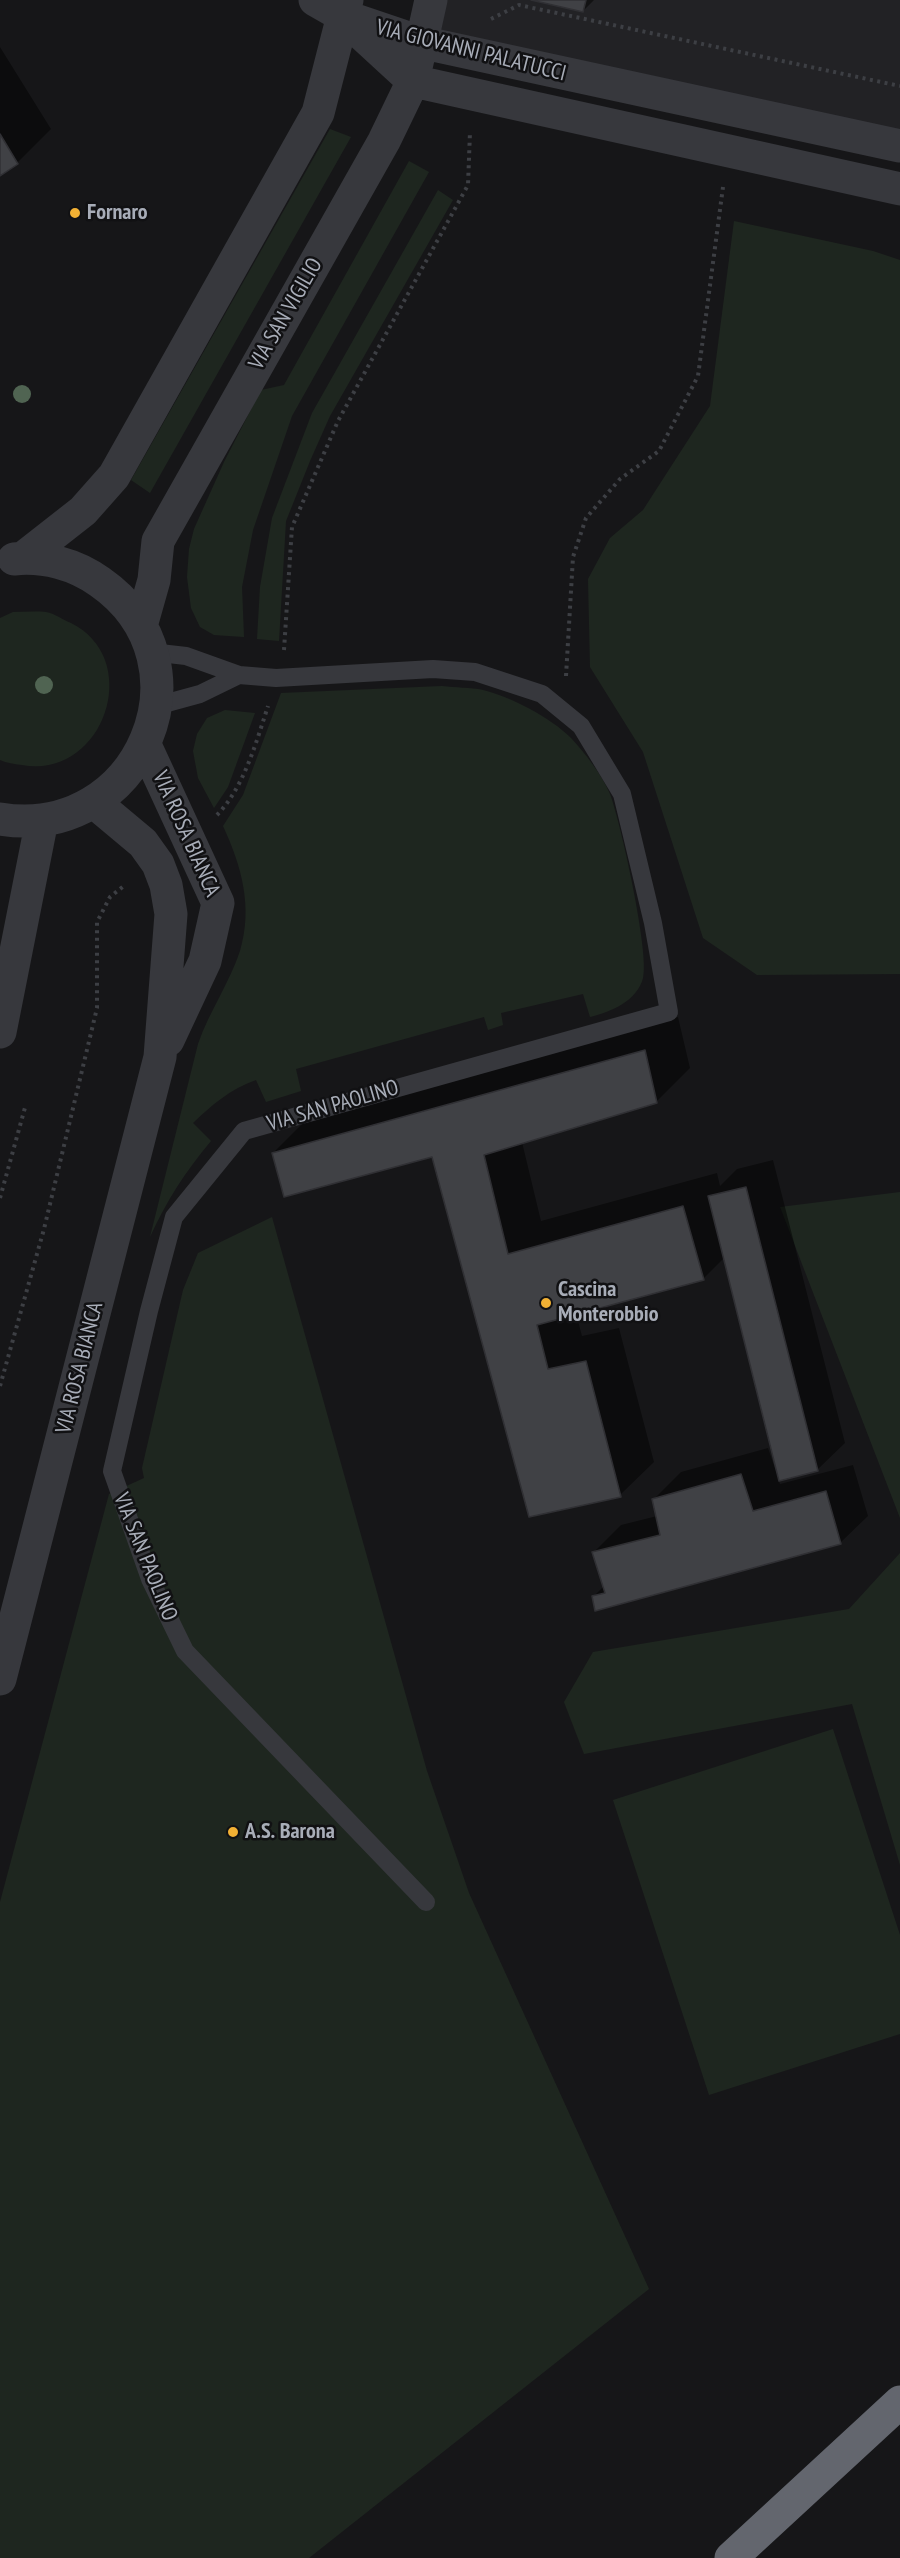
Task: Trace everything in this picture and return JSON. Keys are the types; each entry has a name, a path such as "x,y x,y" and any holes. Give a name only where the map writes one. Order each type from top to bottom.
{"highway":[{"path":"731,2558 900,2402"}],"street":[{"path":"315,0 345,8"},
{"name":"VIA SAN VIGILIO","path":"146,639 158,542 384,141 413,81 431,0"},
{"name":"VIA GIOVANNI PALATUCCI","path":"345,8 420,42 900,146"},
{"name":"VIA GIOVANNI PALATUCCI","path":"345,8 413,81 900,189"},
{"name":"VIA SAN VIGILIO","path":"11,559 83,511 114,476 318,113 345,8"},
{"name":"VIA SAN VIGILIO","path":"0,819 42,820 60,817 94,802 128,773 145,745 156,706 156,673 146,639 122,600 89,575 51,560 11,559"},
{"name":"VIA ROSA BIANCA","path":"145,745 219,903 205,961 160,1058"},
{"name":"VIA ROSA BIANCA","path":"0,1679 160,1058 171,914 166,885 158,864 144,843 94,802"},
{"path":"0,1032 4,986 42,820"}],"lane":[{"name":"VIA SAN PAOLINO","path":"146,639 238,675 276,678 434,669 475,672 542,694 581,726 622,794 653,923 669,1012 244,1131 174,1217 149,1311 112,1471 150,1579 185,1651 426,1902"},
{"path":"156,706 200,694 238,675"}],"path":[{"path":"490,19 519,5 900,86"},
{"path":"286,643 292,527 338,421 468,185 470,132"},
{"path":"564,712 573,557 586,518 620,479 659,451 699,376 724,180"},
{"path":"213,818 226,805 253,752 272,696"},
{"path":"0,1386 44,1228 97,1008 97,922 110,897 130,880"},
{"path":"0,1198 26,1104"}],"shaded area":[{"path":"431,0 900,0 900,146 420,42"},
{"path":"330,129 351,137 150,493 131,480"},
{"path":"409,161 429,172 292,416 253,530 242,587 244,637 214,635 200,627 191,608 187,577 189,549 194,529 224,462 261,390 284,385"},
{"path":"438,190 453,200 330,416 286,521 279,641 257,639 260,587 272,518 312,413"},
{"path":"734,221 873,251 900,260 900,974 757,975 703,938 643,752 590,667 588,579 610,538 643,510 710,406"},
{"path":"13,612 46,612 71,623 93,640 106,663 109,688 105,714 93,736 74,754 50,765 22,765 0,760 0,618"},
{"path":"442,686 483,690 530,709 571,738 598,772 615,808 633,887 644,964 640,986 622,1004 590,1017 583,994 501,1013 503,1025 488,1030 484,1017 296,1069 301,1091 266,1102 256,1080 238,1088 214,1104 193,1123 211,1141 177,1187 150,1237 198,1044 236,963 244,935 246,919 244,887 236,857 223,826 243,795 281,693"},
{"path":"225,710 255,713 228,787 214,808 198,778 193,751 197,734 207,718"},
{"path":"900,1192 900,1518 780,1207"},
{"name":"A.S. Barona","path":"272,1217 427,1771 469,1893 649,2289 309,2558 0,2558 0,1902 109,1494 144,1478 142,1468 183,1290 198,1253"},
{"path":"900,1553 900,1865 852,1704 584,1754 564,1702 593,1652 849,1609"},
{"path":"833,1729 900,1935 900,2034 709,2095 613,1800"}],"building":[{"path":"531,0 586,0 583,12"},
{"path":"0,134 18,164 0,176"},
{"name":"Cascina Monterobbio","path":"645,1050 657,1103 484,1155 508,1254 683,1206 704,1280 537,1325 548,1369 586,1361 621,1497 529,1517 432,1157 284,1197 272,1153"},
{"path":"746,1187 818,1471 779,1481 708,1196"},
{"path":"741,1474 753,1511 826,1491 841,1544 595,1611 592,1596 605,1593 592,1552 660,1535 652,1499"}],"place":[{"name":"Fornaro","path":"75,213"},
{"name":"Cascina Monterobbio","path":"546,1303"},
{"name":"A.S. Barona","path":"233,1832"}]}
